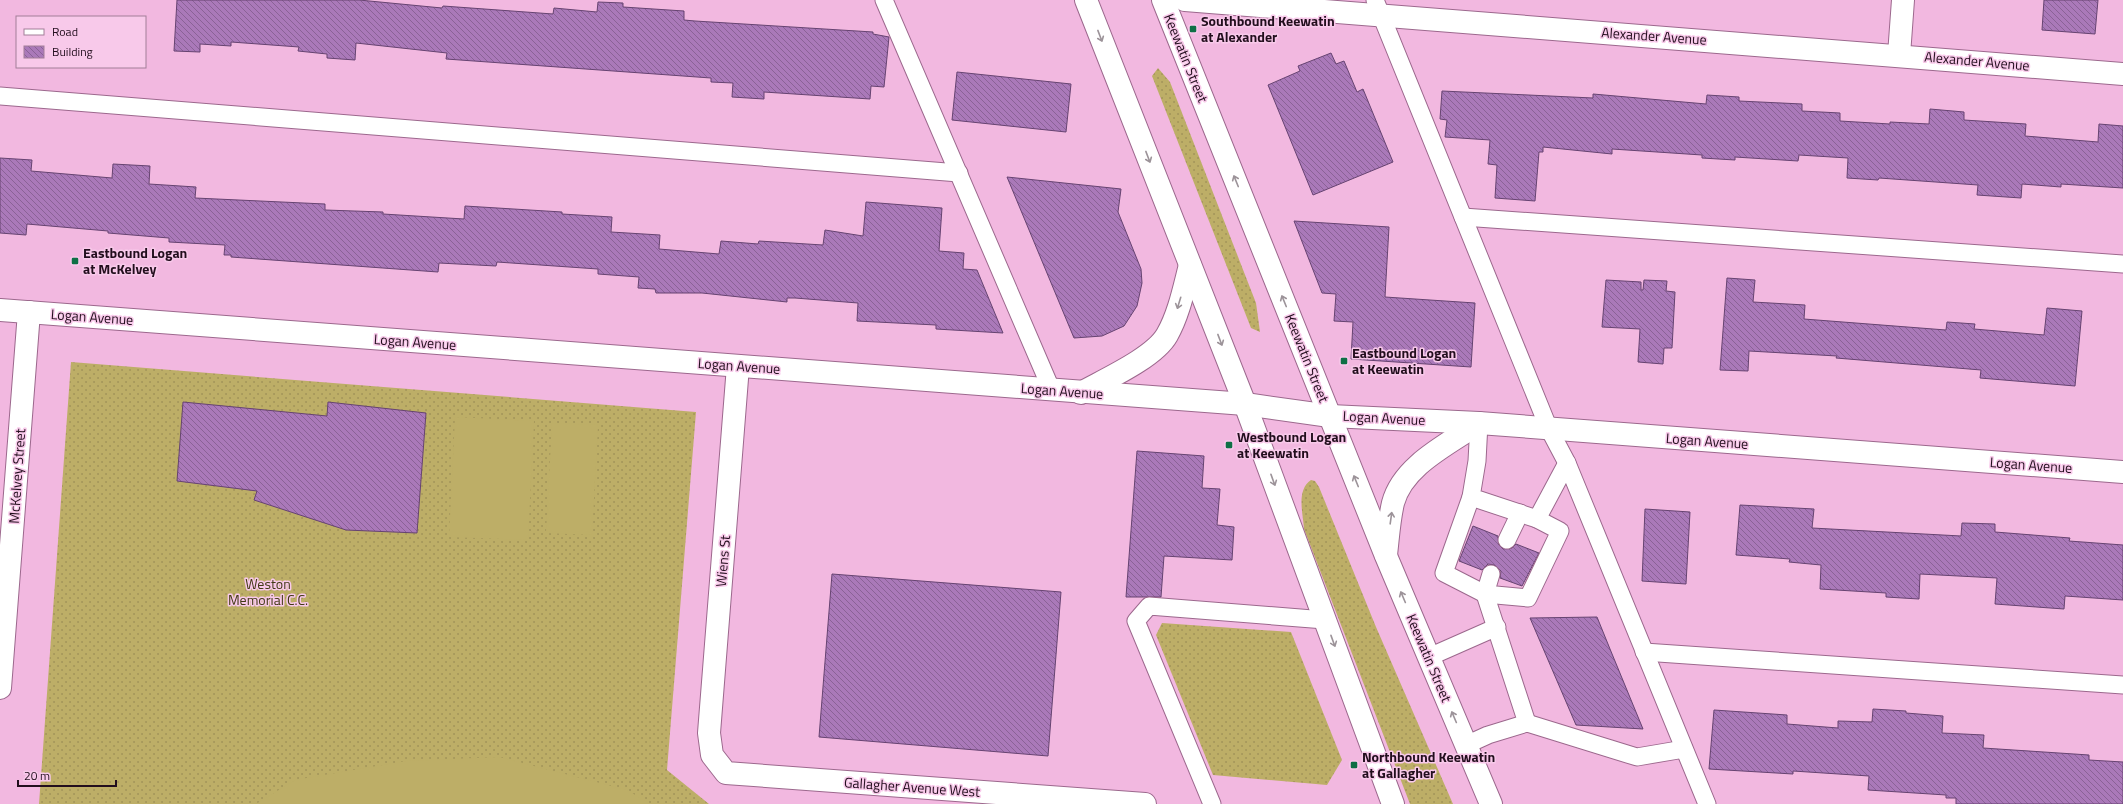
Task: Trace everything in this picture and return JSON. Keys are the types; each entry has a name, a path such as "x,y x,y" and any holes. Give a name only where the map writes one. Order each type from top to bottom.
{"main road":[{"path":"1086,0 1245,404 1393,804"},
{"name":"Keewatin Street","path":"1163,0 1386,556 1491,804"},
{"name":"Alexander Avenue","path":"1185,0 1378,8 2123,74"},
{"path":"1899,55 1903,0"},
{"path":"1080,393 1143,359 1167,336 1178,307 1190,265"},
{"name":"Logan Avenue","path":"0,310 1052,391 1245,404 1330,416 1550,428 2123,472"},
{"name":"McKelvey Street","path":"0,688 7,517 29,312"},
{"name":"Wiens St","path":"712,755 709,733 738,366"},
{"path":"1386,556 1393,503 1400,487 1426,459 1479,423"},
{"name":"Gallagher Avenue West","path":"712,755 726,773 1145,804"}],"lane":[{"path":"884,0 1052,391"},
{"path":"1378,8 1550,428 1567,463 1707,804"},
{"path":"0,96 959,173"},
{"path":"1463,217 2123,264"},
{"path":"1471,497 1537,519 1560,531 1528,598 1485,594 1444,573 1471,497 1477,461 1479,423"},
{"path":"1537,519 1567,463"},
{"path":"1507,540 1520,513"},
{"path":"1491,574 1485,594 1528,723"},
{"path":"1212,804 1136,621 1149,606 1325,620"},
{"path":"1429,657 1497,628"},
{"path":"1644,652 2123,685"},
{"path":"1466,745 1488,735 1528,723 1637,757 1684,749"}],"green space":[{"path":"1158,68 1170,82 1256,303 1260,332 1251,328 1152,76"},
{"name":"Weston Memorial C.C.","path":"71,362 696,412 667,770 709,804 39,804"},
{"path":"455,417 534,421 528,540 449,537"},
{"path":"552,423 598,425 592,535 546,533"},
{"path":"1311,480 1315,481 1319,487 1376,627 1453,804 1410,804 1304,529 1302,496 1306,484"},
{"path":"1162,623 1291,632 1342,760 1327,785 1213,775 1156,635"},
{"path":"499,757 627,790 650,804 256,804 295,780 406,761"}],"building":[{"path":"177,0 359,0 442,8 443,6 553,14 554,8 597,12 598,2 623,3 623,7 684,11 684,20 873,32 873,34 889,37 884,87 871,86 870,99 764,92 764,99 732,97 733,83 711,82 711,78 446,59 447,53 356,43 355,60 327,58 327,54 298,51 299,47 231,42 231,46 200,44 200,52 174,51"},
{"path":"2044,0 2098,0 2095,34 2042,30"},
{"path":"1331,53 1336,64 1344,61 1357,92 1363,89 1393,162 1313,195 1268,85 1300,71 1298,66"},
{"path":"957,72 1071,84 1066,132 952,120"},
{"path":"1442,91 1593,98 1593,94 1706,104 1707,95 1739,97 1739,101 1802,104 1802,111 1840,113 1840,121 1890,124 1890,122 1929,124 1930,109 1964,112 1964,120 2026,124 2025,136 2098,142 2099,124 2123,126 2123,188 2061,184 2061,187 2022,184 2021,198 1977,195 1978,185 1879,178 1878,180 1847,178 1848,158 1799,155 1798,161 1735,157 1735,160 1702,158 1702,155 1612,149 1612,154 1543,147 1543,152 1539,152 1535,201 1495,198 1497,165 1488,164 1490,140 1445,137 1447,120 1440,119"},
{"path":"0,158 32,160 31,171 112,178 113,164 150,166 149,184 196,187 195,198 325,204 325,210 383,212 383,214 464,219 465,206 562,212 562,214 612,217 611,232 660,235 659,249 719,254 721,241 758,244 759,241 823,245 825,230 863,236 866,202 942,208 939,251 964,253 963,269 977,270 1003,333 936,329 936,325 857,321 858,303 795,298 787,298 787,302 702,293 656,293 655,289 638,288 639,277 598,274 598,269 497,262 496,266 439,263 438,272 231,257 231,255 224,255 225,245 169,242 169,238 108,233 108,231 27,224 26,235 0,233"},
{"path":"1007,177 1121,189 1118,212 1141,269 1142,283 1137,306 1124,326 1102,336 1074,338"},
{"path":"1294,221 1389,227 1385,297 1475,303 1471,367 1351,359 1353,322 1334,321 1336,294 1322,293"},
{"path":"1727,278 1755,280 1753,302 1805,305 1804,319 1946,330 1947,322 1975,324 1974,329 2044,335 2047,308 2082,311 2075,386 1980,378 1981,370 1836,358 1837,356 1749,351 1748,371 1720,370"},
{"path":"1606,280 1641,282 1641,290 1643,290 1644,280 1667,281 1666,291 1675,292 1672,348 1664,348 1663,364 1638,362 1640,329 1602,327"},
{"path":"183,402 327,416 328,402 426,413 417,533 346,530 254,500 257,491 177,481"},
{"path":"1137,451 1204,456 1202,488 1220,489 1217,525 1234,527 1232,560 1164,556 1161,597 1126,597"},
{"path":"1740,505 1814,509 1812,528 1961,536 1962,523 1995,524 1995,532 2070,538 2069,541 2123,545 2123,600 2065,596 2064,609 1995,604 1997,578 1920,574 1919,599 1886,597 1886,593 1820,589 1821,565 1789,562 1790,559 1736,555"},
{"path":"1645,509 1690,512 1686,584 1642,581"},
{"path":"1473,526 1498,536 1499,545 1503,549 1512,548 1516,544 1539,553 1522,586 1500,578 1501,571 1494,565 1488,564 1482,570 1459,561"},
{"path":"832,574 1061,592 1048,756 819,737"},
{"path":"1597,617 1643,729 1576,725 1530,618"},
{"path":"1873,709 1906,711 1906,713 1943,716 1942,733 1984,735 1983,748 2089,755 2089,760 2123,762 2123,804 1956,804 1956,798 1946,798 1946,795 1868,790 1869,776 1793,771 1793,774 1709,769 1714,710 1787,715 1787,724 1838,728 1838,721 1872,722"}],"place":[{"name":"Southbound Keewatin at Alexander","path":"1193,29"},
{"name":"Eastbound Logan at McKelvey","path":"75,261"},
{"name":"Eastbound Logan at Keewatin","path":"1344,361"},
{"name":"Westbound Logan at Keewatin","path":"1229,445"},
{"name":"Northbound Keewatin at Gallagher","path":"1354,765"}]}
